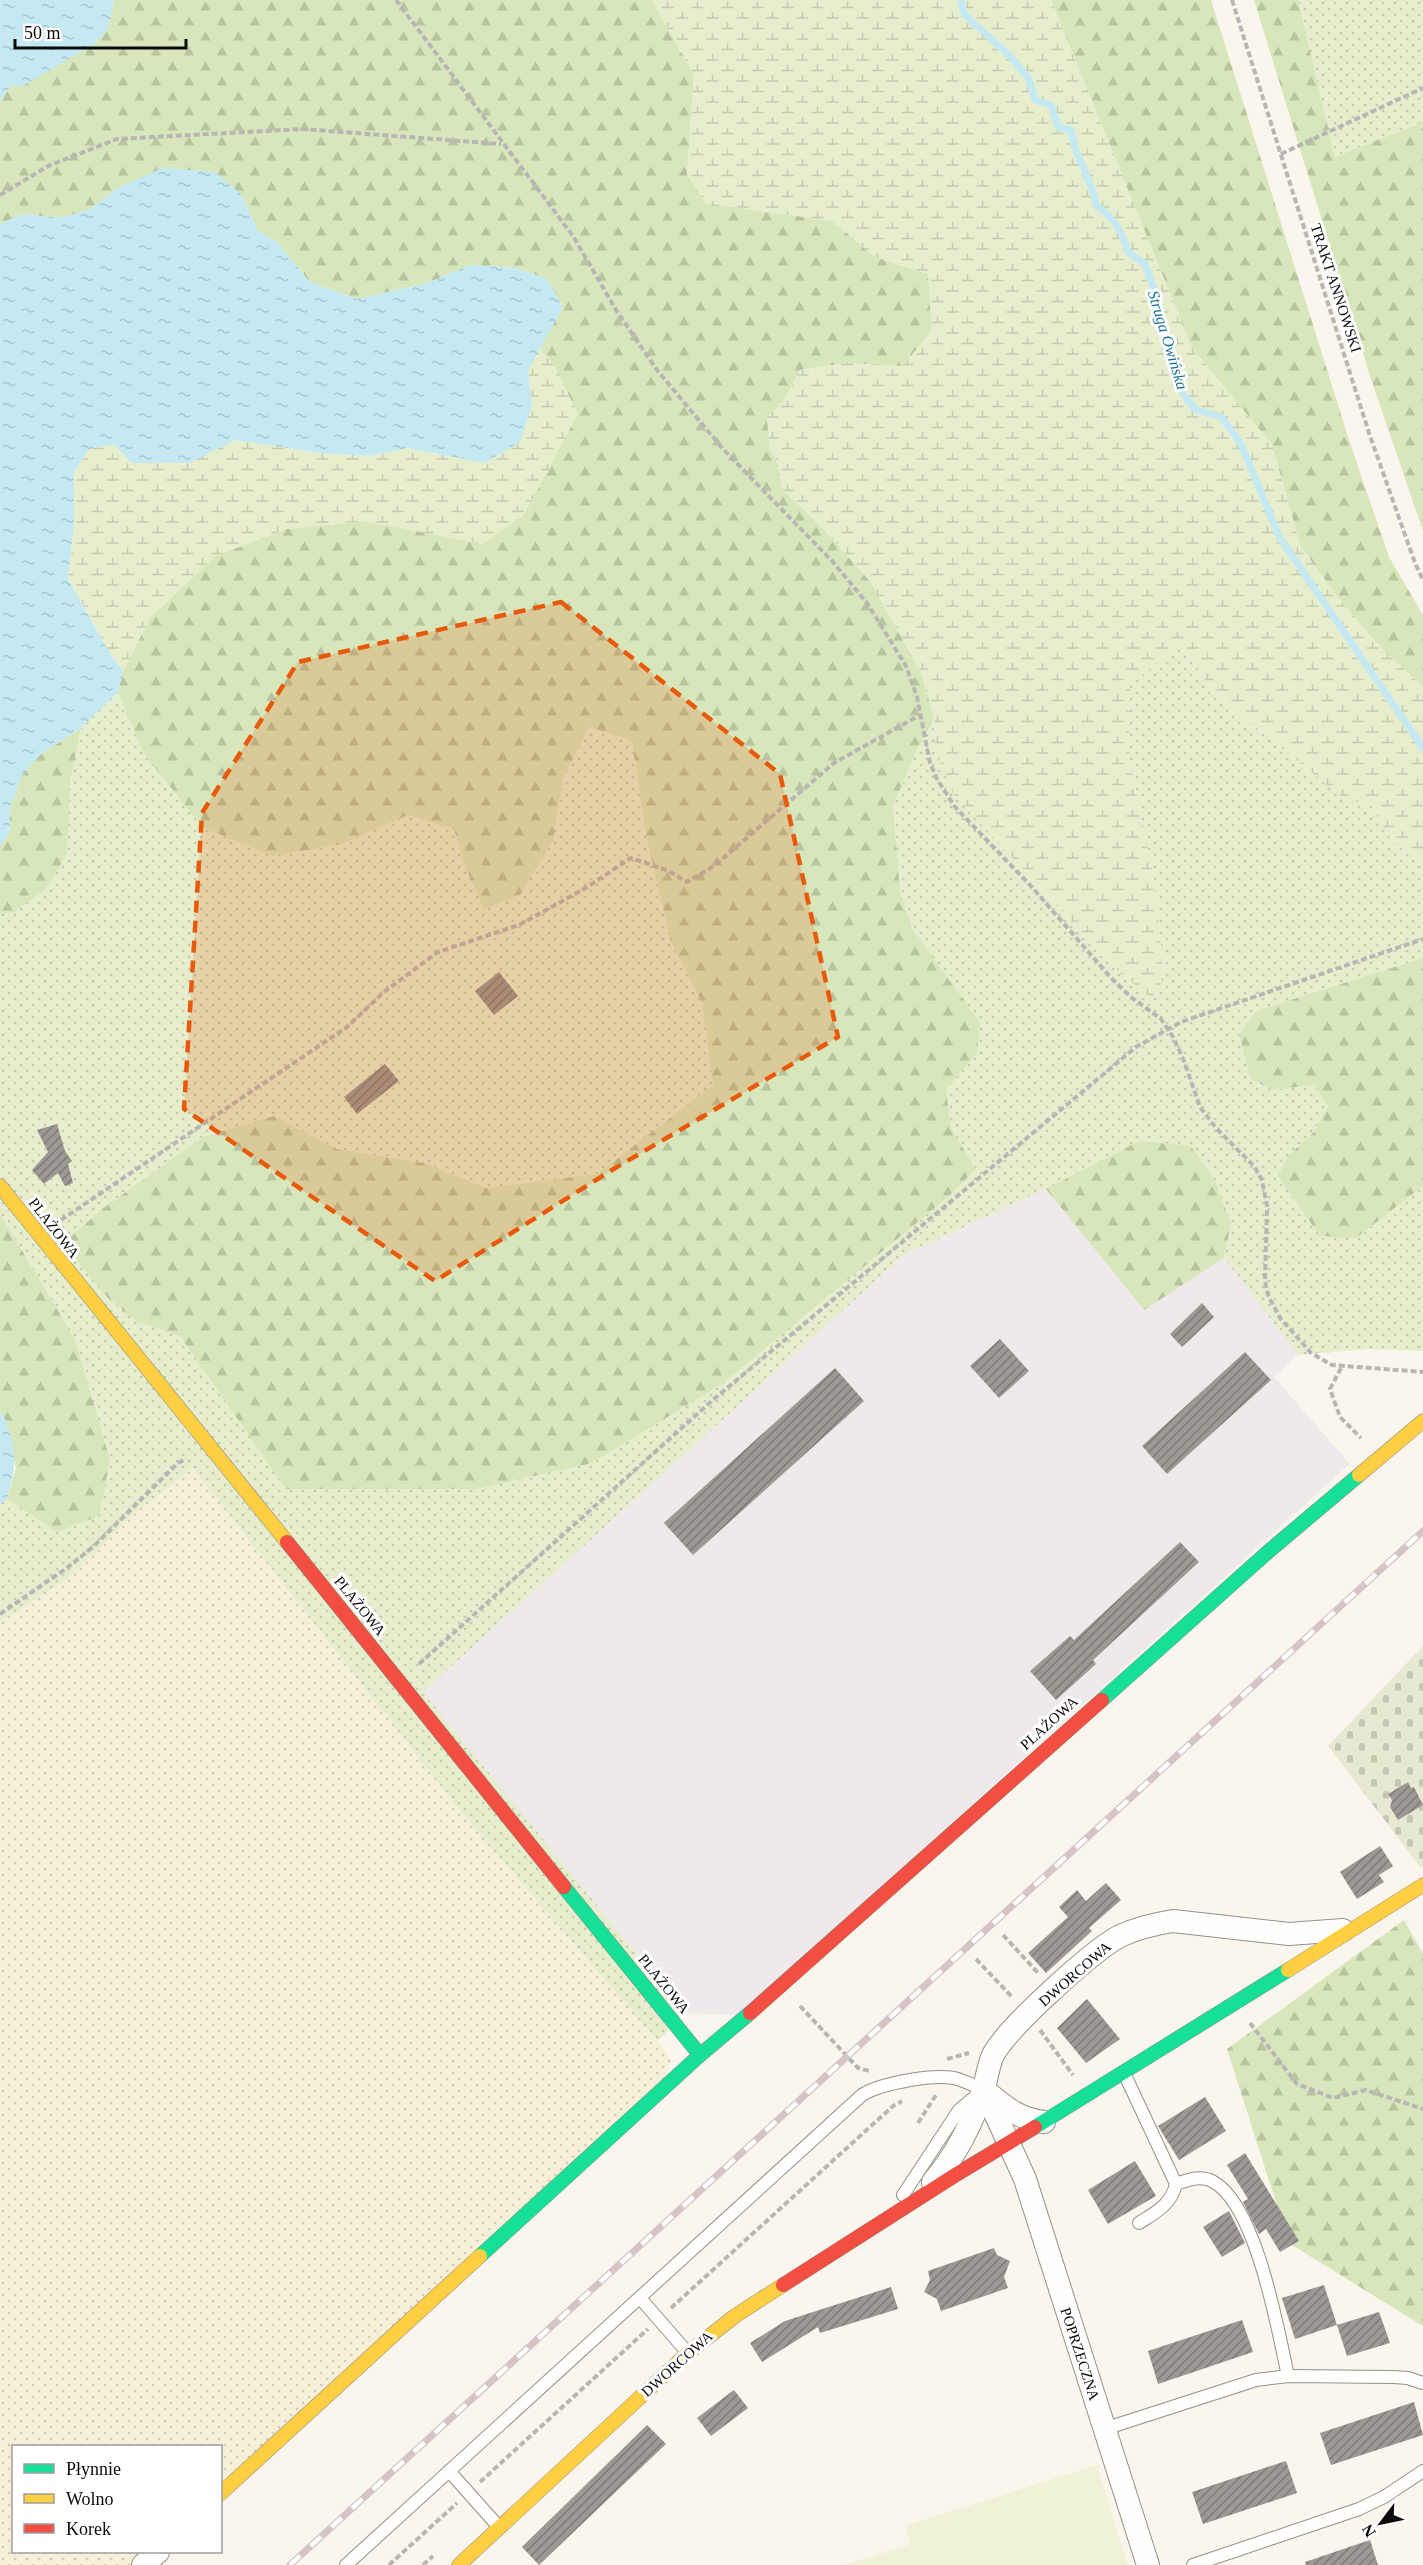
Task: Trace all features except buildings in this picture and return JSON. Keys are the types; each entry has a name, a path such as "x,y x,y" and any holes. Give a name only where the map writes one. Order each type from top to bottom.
{"street":[{"name":"PLAŻOWA","path":"0,1186 700,2055 782,1986 1100,1700 1423,1421"},
{"name":"DWORCOWA","path":"459,2565 688,2353 735,2316 921,2197 1089,2095 1423,1885"},
{"name":"DWORCOWA","path":"921,2197 959,2147 984,2089 992,2057 999,2045 1028,2014 1102,1948 1136,1929 1173,1921 1275,1933 1312,1934 1353,1929"},
{"path":"1275,1933 1283,1950 1281,1973"},
{"path":"222,2492 700,2055"},
{"path":"984,2089 1013,2114 1028,2120 1044,2122"},
{"path":"984,2089 1009,2144"},
{"name":"POPRZECZNA","path":"1009,2144 1024,2179 1148,2565"},
{"path":"143,2565 157,2553"}],"lane":[{"path":"1124,2073 1176,2184 1174,2194 1168,2203 1140,2223"},
{"path":"346,2565 862,2095 892,2084 939,2079 956,2079 984,2089"},
{"path":"882,2222 909,2186 959,2110 984,2089"},
{"path":"1176,2184 1195,2178 1214,2182 1234,2206 1260,2260 1288,2376"},
{"path":"639,2298 688,2353"},
{"path":"1104,2429 1256,2380 1288,2376 1394,2377 1408,2378 1423,2383"},
{"path":"449,2471 499,2527"},
{"path":"1193,2565 1359,2509 1384,2497 1423,2471"}],"path":[{"path":"396,0 573,236 616,310 657,370 723,449 833,562 867,603 906,666 917,697 930,763 937,779 955,807 1029,885 1113,980 1131,998 1154,1012 1167,1028 1179,1046 1200,1107 1216,1128 1249,1160 1262,1180 1267,1206 1265,1281 1274,1307 1290,1330 1311,1353 1324,1362 1341,1368 1423,1372"},
{"name":"TRAKT ANNOWSKI","path":"1232,0 1369,433 1414,563 1423,580"},
{"path":"1281,154 1423,88"},
{"path":"0,195 50,165 117,139 302,129 502,144"},
{"path":"38,1236 347,1027 384,992 438,952 519,925 584,890 631,858 669,871 687,882 714,866 834,763 920,716"},
{"path":"399,1682 714,1400 1119,1060 1167,1028 1181,1022 1423,939"},
{"path":"1341,1368 1330,1389 1340,1417 1380,1457"},
{"path":"0,1614 64,1570 93,1546 178,1463 210,1445"},
{"path":"1003,1935 1045,1982"},
{"path":"782,1986 858,2068 865,2072 879,2069"},
{"path":"1028,2014 1089,2095"},
{"path":"1248,2020 1297,2084 1333,2098 1366,2090 1423,2109"}],"highlighted area":[{"path":"561,602 780,774 838,1037 612,1170 435,1281 184,1109 202,813 298,662"}],"shaded area":[{"path":"1046,1189 1144,1310 1224,1258 1298,1355 1274,1377 1350,1464 738,2015 685,2013 422,1692 904,1255"},
{"path":"193,1468 465,1817 643,2021 671,2059 666,2077 222,2484 222,2445 12,2445 12,2553 147,2553 133,2565 0,2565 0,1622 69,1578 135,1513"}],"green space":[{"path":"114,0 652,0 694,75 687,174 705,203 832,221 875,257 928,274 932,330 903,367 847,363 800,370 785,399 769,445 778,465 782,489 820,525 870,581 922,674 934,718 920,743 893,806 900,891 912,928 980,1023 977,1054 946,1089 951,1129 976,1169 948,1197 722,1384 592,1463 476,1489 286,1489 180,1336 138,1322 108,1298 80,1265 68,1239 102,1209 204,1136 274,1116 337,1149 424,1163 486,1188 597,1174 713,1085 702,1003 671,942 646,836 632,741 589,727 563,779 553,840 520,895 484,909 465,866 454,829 408,815 341,844 273,856 202,827 143,752 118,692 123,671 150,618 215,556 286,529 365,521 483,544 553,363 539,349 563,307 547,279 515,268 471,265 427,283 357,299 310,282 276,241 258,231 241,194 118,188 90,209 61,218 22,214 0,224 0,101 10,86 108,29"},
{"path":"652,0 1051,0 1192,348 1272,445 1300,545 1338,598 1381,648 1423,687 1423,865 1392,841 1369,803 1347,801 1216,695 1178,643 1130,686 1129,758 1154,878 1164,978 1153,999 1120,973 954,795 935,749 934,718 922,674 870,581 820,525 782,489 778,465 769,445 767,417 785,399 800,370 847,363 903,366 932,330 928,274 875,257 832,221 705,203 687,174 694,75"},
{"path":"1051,0 1211,0 1350,443 1389,557 1423,615 1423,687 1381,648 1338,598 1300,545 1272,445 1192,348"},
{"path":"1254,0 1298,0 1335,157 1423,122 1423,531 1371,379"},
{"path":"1298,0 1423,0 1423,122 1335,157"},
{"path":"539,349 553,363 578,414 524,515 483,544 365,521 286,529 215,556 150,618 123,671 109,652 68,579 74,524 74,472 89,449 114,444 188,463 235,440 321,453 370,456 407,448 485,463 532,406 528,371"},
{"path":"1178,643 1216,695 1347,801 1369,802 1392,841 1423,865 1423,958 1256,1011 1272,1090 1314,1085 1328,1106 1313,1133 1288,1156 1356,1238 1423,1186 1423,1351 1368,1349 1298,1355 1224,1258 1231,1224 1215,1180 1191,1146 1139,1141 1046,1189 904,1255 423,1692 685,2013 658,2041 465,1817 193,1468 135,1513 69,1578 0,1622 0,1504 7,1499 57,1532 90,1394 75,1339 0,1214 0,914 14,912 68,815 70,783 81,728 118,692 143,752 341,844 407,815 454,829 465,866 553,840 563,779 589,727 632,741 646,836 671,942 702,1003 713,1085 597,1174 486,1188 424,1163 337,1149 274,1116 204,1136 102,1209 68,1239 138,1322 180,1336 287,1489 369,1488 592,1463 722,1384 948,1197 951,1129 946,1089 977,1054 936,964 912,928 900,891 893,806 920,743 934,718 935,749 980,823 1120,973 1154,998 1164,978 1154,878 1129,758 1130,686"},
{"path":"81,728 70,783 67,854 45,890 14,912 0,914 0,846 9,834 10,808 22,775 41,754"},
{"path":"1423,958 1423,1186 1356,1238 1320,1236 1278,1176 1288,1156 1313,1133 1328,1106 1314,1085 1272,1090 1251,1079 1239,1034 1256,1011"},
{"path":"1139,1141 1191,1146 1215,1180 1231,1224 1224,1258 1144,1310 1046,1189"},
{"path":"0,1214 75,1339 110,1460 99,1516 57,1532 7,1499 16,1468 3,1415 0,1413"},
{"path":"1423,1646 1423,1867 1421,1868 1328,1746"},
{"path":"1404,1920 1423,1954 1423,2326 1292,2245 1227,2049"},
{"path":"1097,2465 1128,2565 846,2565 910,2544 905,2526"}],"water":[{"path":"0,0 114,0 108,29 94,44 23,86 10,86 0,101"},
{"path":"162,168 215,172 241,194 258,231 276,241 310,282 357,299 427,283 471,265 515,268 547,279 563,307 528,371 532,406 520,442 485,463 407,448 370,456 321,453 235,440 189,463 132,463 114,444 89,449 74,472 74,524 68,579 109,652 123,671 118,692 81,728 41,754 22,775 10,808 9,834 0,846 0,224 22,214 61,218 90,209 118,188"},
{"path":"0,1413 3,1414 11,1437 14,1466 7,1499 0,1504"}],"waterway":[{"name":"Struga Owińska","path":"961,0 964,14 1011,57 1029,79 1035,100 1051,105 1058,127 1071,130 1096,205 1116,225 1128,252 1145,264 1159,304 1179,388 1196,410 1221,417 1240,442 1280,538 1423,748"}],"railway":[{"path":"290,2565 1423,1531"}],"traffic: fast":[{"path":"1102,1700 1269,1551 1359,1475"},
{"path":"564,1887 700,2055"},
{"path":"1035,2127 1288,1970"},
{"path":"480,2256 700,2055 750,2013"}],"traffic: slow":[{"path":"0,1186 287,1542"},
{"path":"1359,1475 1423,1421"},
{"path":"1288,1970 1423,1885"},
{"path":"222,2492 480,2256"},
{"path":"459,2565 688,2353 735,2316 783,2285"}],"traffic: jam":[{"path":"287,1542 564,1887"},
{"path":"750,2013 1102,1700"},
{"path":"783,2285 1035,2127"}]}
